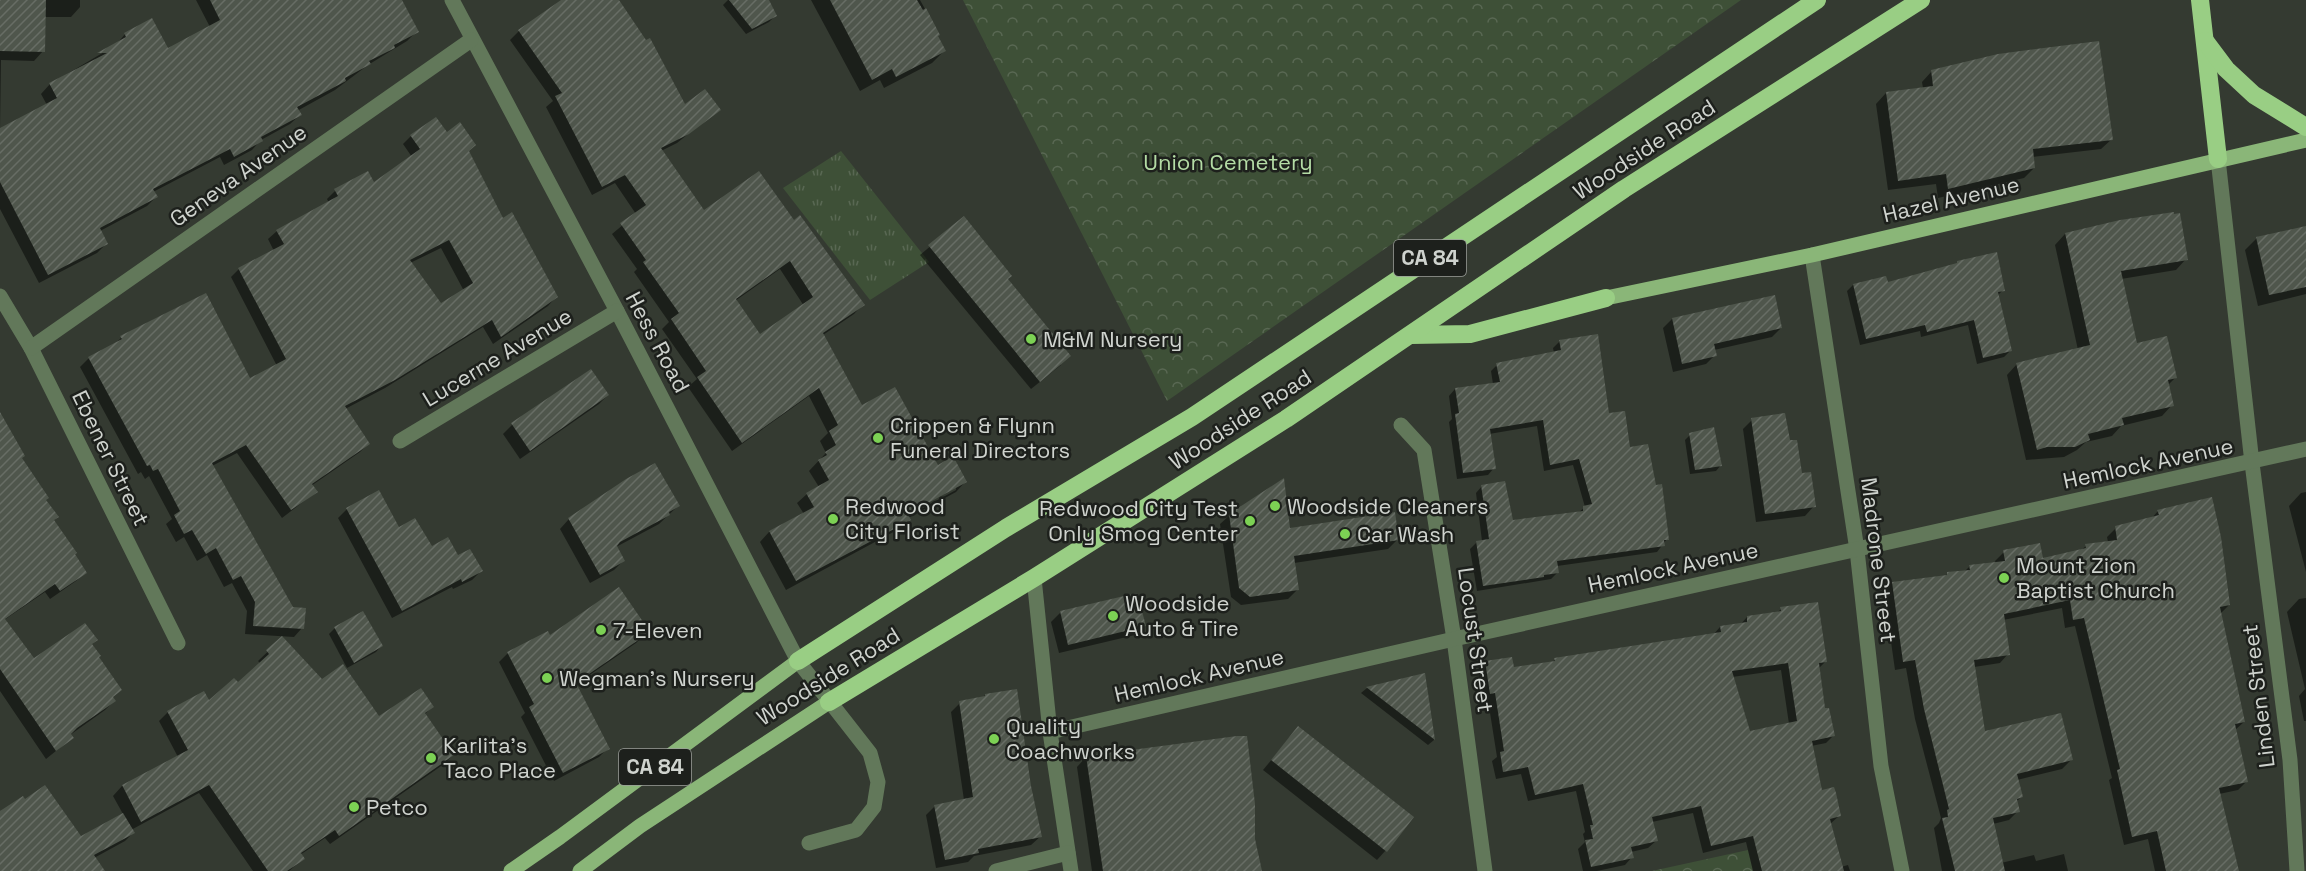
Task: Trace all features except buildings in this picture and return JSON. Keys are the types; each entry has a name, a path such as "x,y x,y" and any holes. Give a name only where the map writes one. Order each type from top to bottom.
{"highway":[{"name":"Woodside Road","path":"829,702 1034,578 1286,419 1624,189 1921,0"},
{"path":"2200,0 2218,159"},
{"name":"Woodside Road","path":"798,661 1006,528 1192,417 1814,1"},
{"path":"2204,40 2226,69 2254,95 2306,127"},
{"path":"1411,335 1470,334 1606,298"}],"main road":[{"name":"Hazel Avenue","path":"1606,298 1812,255 2306,140"},
{"name":"Woodside Road","path":"511,871 798,661"},
{"name":"Woodside Road","path":"580,871 640,826 829,702"}],"street":[{"name":"Hess Road","path":"452,0 471,40 617,311 798,661 870,753 878,782 874,807 856,830 809,843"},
{"name":"Geneva Avenue","path":"31,348 471,40"},
{"name":"Linden Street","path":"2218,159 2252,463 2290,760 2297,871"},
{"name":"Madrone Street","path":"1812,255 1857,550 1881,766 1902,871"},
{"name":"Ebener Street","path":"0,296 31,348 178,643"},
{"name":"Lucerne Avenue","path":"400,441 617,311"},
{"name":"Locust Street","path":"1401,425 1424,450 1454,639 1485,871"},
{"name":"Hemlock Avenue","path":"1050,732 1454,639 2306,450"},
{"path":"1034,578 1050,732 1071,871"},
{"path":"996,871 1068,853"}],"green space":[{"name":"Union Cemetery","path":"963,0 1741,0 1167,401"},
{"path":"841,151 929,262 870,300 783,188"},
{"path":"1748,850 1753,871 1652,871"}],"place":[{"name":"M&M Nursery","path":"1031,339"},
{"name":"Crippen & Flynn Funeral Directors","path":"878,438"},
{"name":"Woodside Cleaners","path":"1275,506"},
{"name":"Redwood City Florist","path":"833,519"},
{"name":"Redwood City Test Only Smog Center","path":"1250,521"},
{"name":"Car Wash","path":"1345,534"},
{"name":"Mount Zion Baptist Church","path":"2004,578"},
{"name":"Woodside Auto & Tire","path":"1113,616"},
{"name":"7-Eleven","path":"601,630"},
{"name":"Wegman's Nursery","path":"547,678"},
{"name":"Quality Coachworks","path":"994,739"},
{"name":"Karlita's Taco Place","path":"431,758"},
{"name":"Petco","path":"354,807"}]}
